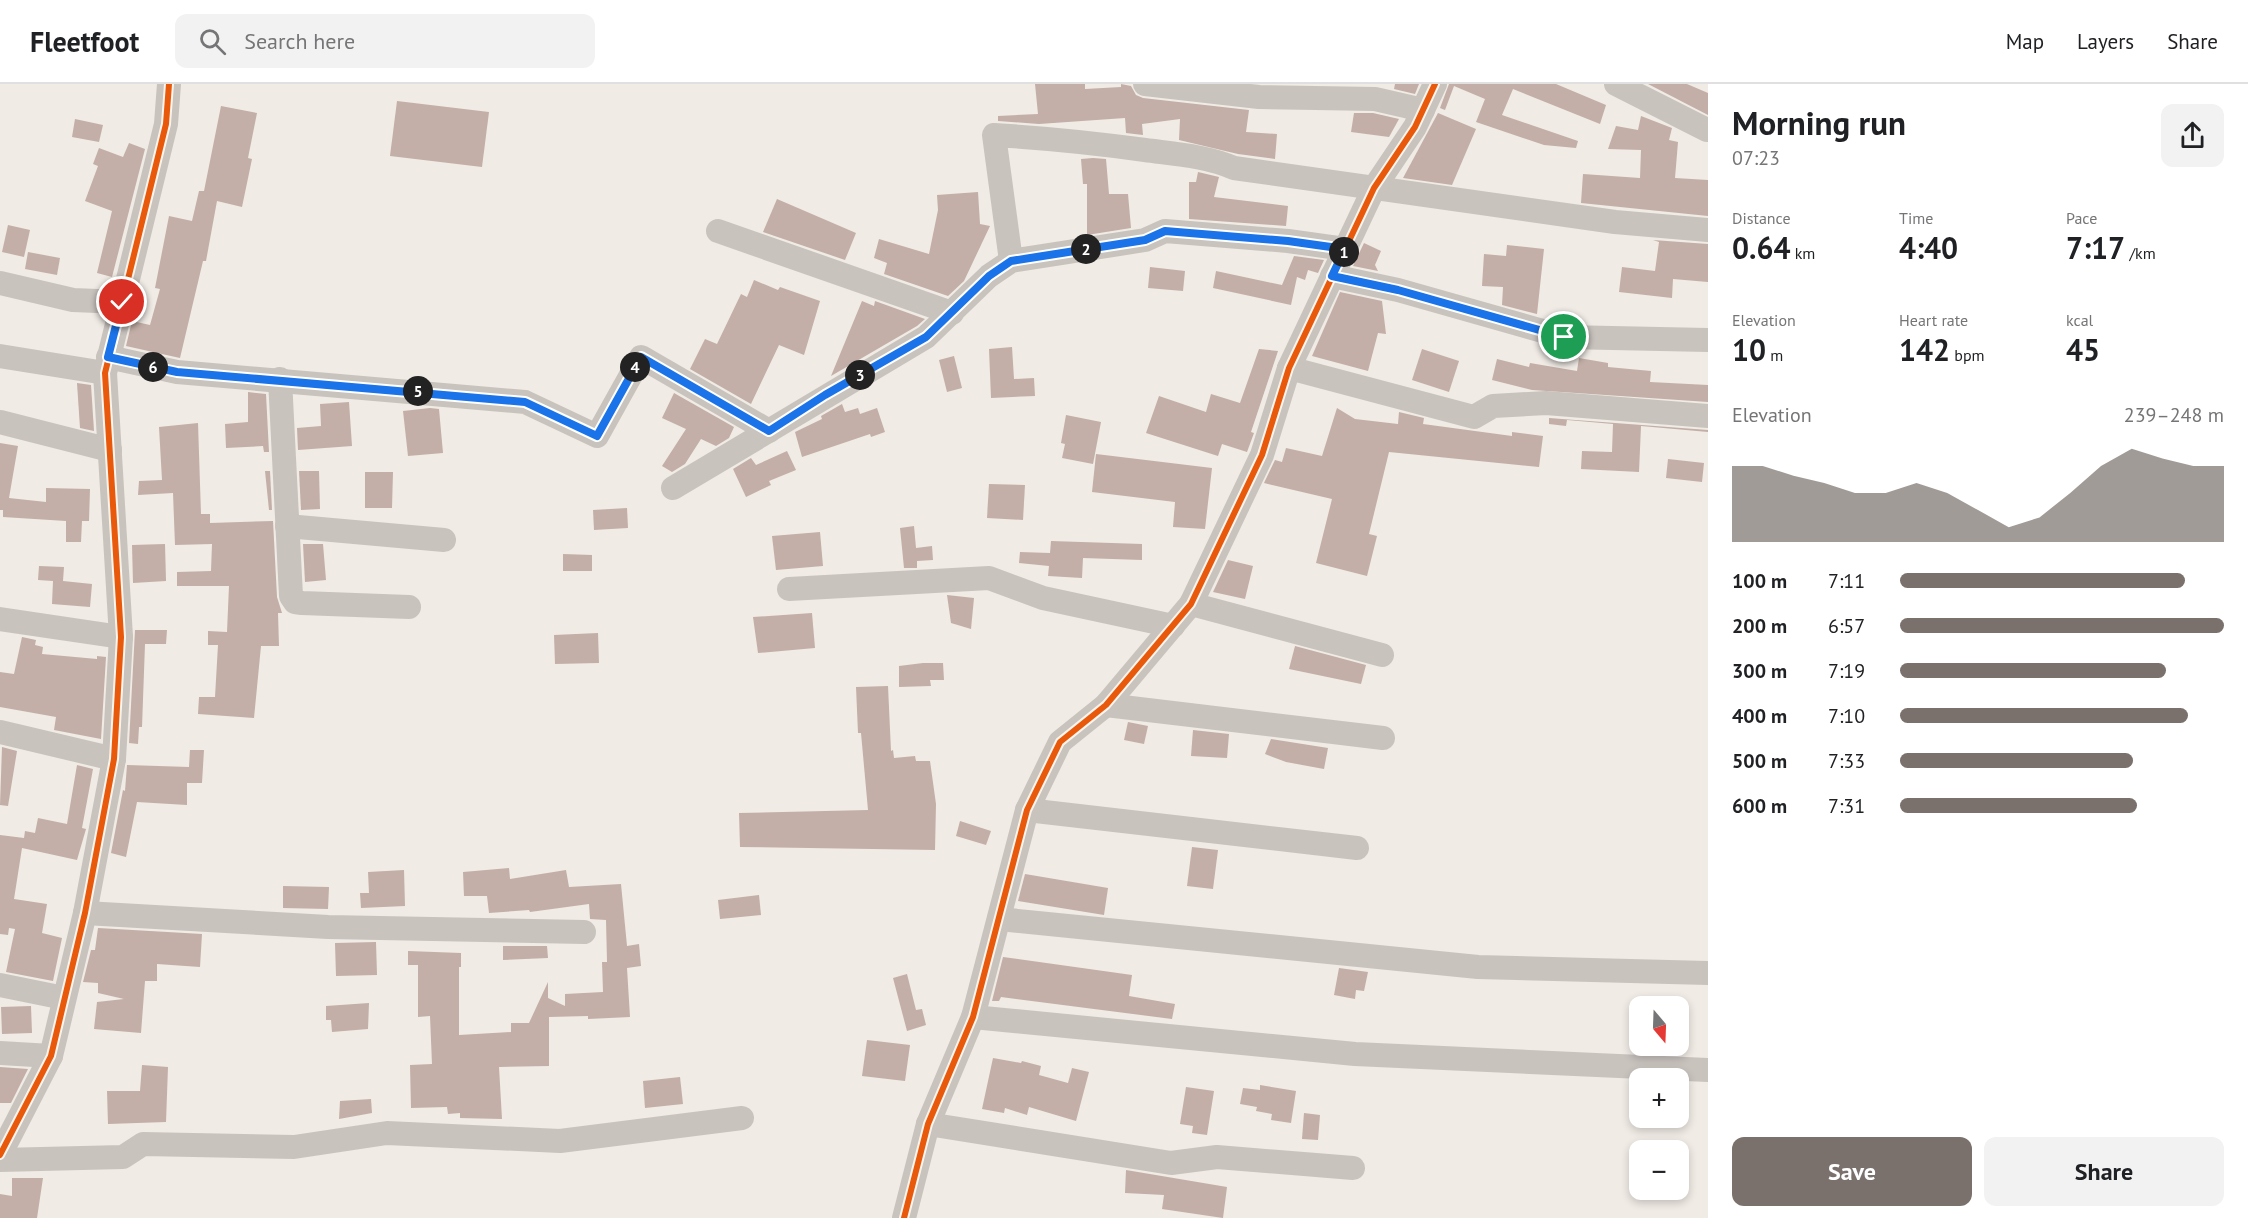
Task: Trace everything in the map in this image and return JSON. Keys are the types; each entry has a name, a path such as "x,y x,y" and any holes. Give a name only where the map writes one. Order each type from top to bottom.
{"street":[{"path":"0,1155 51,1056 85,913 114,759 121,637 107,365 166,124 170,84"},
{"path":"1145,84 1259,97 1375,99 1423,110"},
{"path":"904,1218 928,1124 973,1017 1027,810 1060,742 1106,705 1191,604 1262,455 1289,368 1332,276 1374,188 1415,127 1435,84"},
{"path":"1616,84 1707,130"},
{"path":"1011,261 994,135 1068,140 1166,153 1221,162 1234,168 1374,188 1615,222 1708,230"},
{"path":"718,231 952,313"},
{"path":"672,488 926,337 989,276 1011,261 1145,240 1165,231 1288,241 1345,249"},
{"path":"1332,276 1398,290 1564,337 1708,340"},
{"path":"0,283 73,300 122,302"},
{"path":"0,356 525,402 597,436 641,357 769,431"},
{"path":"1289,368 1474,417 1493,406 1546,403 1708,416"},
{"path":"280,379 291,597 295,602 409,607"},
{"path":"0,422 110,450"},
{"path":"287,526 444,540"},
{"path":"789,589 989,578 1042,598 1173,626"},
{"path":"1191,604 1382,655"},
{"path":"0,619 121,637"},
{"path":"1106,705 1383,738"},
{"path":"0,732 114,759"},
{"path":"1027,810 1357,848"},
{"path":"85,913 328,927 584,932"},
{"path":"999,919 1478,967 1708,973"},
{"path":"0,985 64,999"},
{"path":"973,1017 1355,1054 1708,1070"},
{"path":"0,1053 51,1056"},
{"path":"0,1160 123,1157 142,1144 294,1147 387,1133 560,1141 742,1118"},
{"path":"928,1124 1171,1163 1217,1157 1353,1168"}],"building":[{"path":"1035,84 1085,84 1085,89 1121,87 1121,84 1131,86 1136,95 1143,98 1249,110 1246,132 1277,134 1275,159 1238,154 1179,140 1180,119 1142,124 1143,135 1126,133 1125,118 1039,124 998,121 998,116 1038,114"},
{"path":"1395,84 1419,84 1415,94 1394,89"},
{"path":"1449,84 1556,84 1606,105 1600,124 1513,89 1502,115 1578,141 1576,148 1544,145 1476,122 1485,99 1454,86 1445,110 1440,108"},
{"path":"1648,84 1687,84 1708,93 1708,115"},
{"path":"397,101 489,112 482,167 390,156"},
{"path":"221,106 257,113 248,158 252,159 242,207 217,201 206,261 203,261 180,358 126,346 132,321 150,325 160,289 155,288 169,216 192,221 199,191 204,191"},
{"path":"1354,113 1373,113 1399,119 1389,137 1351,132"},
{"path":"1438,113 1476,129 1452,185 1403,178"},
{"path":"1641,116 1672,128 1669,140 1678,142 1675,178 1708,180 1708,216 1581,203 1583,174 1640,178 1641,150 1608,149 1616,126 1638,130"},
{"path":"75,119 103,125 99,142 72,137"},
{"path":"129,143 145,149 112,277 97,273 112,211 85,201 98,166 93,164 99,148 123,157"},
{"path":"1081,159 1106,159 1109,194 1128,194 1131,228 1087,235 1087,184 1083,184"},
{"path":"1198,172 1219,177 1214,197 1288,206 1286,226 1189,219 1189,182 1196,182"},
{"path":"978,192 980,224 990,226 964,281 948,296 884,274 887,263 874,258 879,239 929,254 938,210 937,195"},
{"path":"777,199 856,233 845,260 763,232"},
{"path":"8,225 30,230 24,257 2,252"},
{"path":"1653,240 1708,244 1708,282 1673,279 1672,298 1619,292 1622,267 1655,271 1659,242"},
{"path":"1364,243 1381,251 1375,265 1378,271 1353,266"},
{"path":"1507,245 1544,249 1537,314 1502,305 1503,287 1482,286 1484,254 1506,256"},
{"path":"28,252 60,258 57,275 25,269"},
{"path":"1294,256 1324,260 1318,273 1308,270 1305,280 1297,277 1291,305 1213,288 1216,271 1282,285"},
{"path":"1150,267 1185,271 1183,291 1148,288"},
{"path":"754,280 778,290 780,287 820,301 804,355 779,345 751,404 690,369 705,339 717,344 741,294 747,297"},
{"path":"1340,292 1382,301 1386,334 1378,333 1368,371 1312,356"},
{"path":"862,301 874,306 875,301 925,319 917,326 831,376"},
{"path":"1012,347 1014,379 1034,378 1035,396 991,398 989,349"},
{"path":"1259,349 1278,351 1251,432 1254,433 1247,452 1222,444 1218,456 1146,433 1159,396 1206,412 1211,394 1240,403"},
{"path":"1422,349 1459,361 1449,392 1412,380"},
{"path":"954,356 962,388 947,392 939,360"},
{"path":"1579,358 1608,363 1608,367 1651,371 1650,382 1708,385 1708,402 1532,390 1492,380 1497,359 1529,367 1530,363 1577,371"},
{"path":"77,383 91,385 94,431 80,428"},
{"path":"248,392 266,394 269,452 264,452 263,446 226,448 225,424 248,422"},
{"path":"674,393 734,427 729,438 716,446 701,439 685,464 672,472 662,466 686,429 662,418"},
{"path":"349,402 352,446 298,450 297,428 321,426 320,404"},
{"path":"842,404 845,412 858,408 860,414 877,408 885,432 871,437 870,434 802,457 795,432 822,419 821,416"},
{"path":"1337,408 1355,419 1398,424 1399,412 1424,418 1423,424 1512,436 1512,432 1543,436 1539,467 1389,452 1369,534 1377,536 1367,576 1316,563 1332,499 1264,483 1275,460 1282,462 1286,448 1322,456"},
{"path":"439,409 443,453 408,456 403,411"},
{"path":"1066,415 1101,422 1093,464 1062,458 1065,444 1061,443"},
{"path":"1549,418 1708,430 1708,432 1641,426 1639,472 1581,469 1582,451 1612,452 1613,424 1567,420 1566,426 1549,424"},
{"path":"198,423 201,514 210,514 210,523 273,521 277,597 282,613 278,613 279,646 261,646 254,718 198,714 199,697 215,697 218,645 208,645 208,631 227,632 229,586 177,586 177,572 211,571 212,544 175,545 173,493 138,495 139,481 162,480 159,427"},
{"path":"0,443 18,446 9,498 46,502 46,488 90,489 89,521 82,521 81,542 66,542 66,521 3,517 3,510 0,510"},
{"path":"787,451 796,470 769,481 771,485 746,497 733,469 751,458 756,465"},
{"path":"1096,454 1212,468 1205,529 1173,527 1175,502 1092,492"},
{"path":"1668,459 1704,463 1702,482 1666,478"},
{"path":"265,471 270,471 272,510 269,510"},
{"path":"299,471 319,471 320,509 301,510"},
{"path":"365,472 393,472 392,508 365,508"},
{"path":"989,484 1025,485 1023,520 987,518"},
{"path":"627,508 628,528 594,530 593,510"},
{"path":"914,526 916,548 932,546 933,560 917,561 917,568 904,568 900,528"},
{"path":"820,532 823,566 776,570 772,536"},
{"path":"1051,541 1142,544 1142,560 1083,558 1082,578 1048,576 1049,566 1019,563 1020,552 1050,553"},
{"path":"165,544 166,581 133,583 132,545"},
{"path":"303,544 323,544 326,580 305,582"},
{"path":"563,554 592,555 592,571 563,571"},
{"path":"1228,560 1253,566 1245,599 1213,592"},
{"path":"39,566 64,567 63,581 92,584 90,607 52,604 53,581 38,580"},
{"path":"947,595 974,598 971,629 951,623"},
{"path":"812,613 815,648 758,653 753,617"},
{"path":"135,630 167,630 166,644 145,644 142,727 139,727 138,744 129,743"},
{"path":"598,633 599,663 555,664 554,635"},
{"path":"22,637 36,640 35,645 43,647 42,654 97,659 97,656 106,657 101,739 54,730 56,717 0,707 0,672 14,674"},
{"path":"1295,646 1366,665 1361,684 1289,669"},
{"path":"943,663 944,680 930,680 931,686 899,687 899,666"},
{"path":"888,686 891,751 893,750 894,758 915,756 916,761 930,761 936,804 935,850 740,847 739,813 868,810 861,733 858,733 856,687"},
{"path":"1128,722 1148,726 1144,744 1124,740"},
{"path":"1193,730 1229,734 1227,758 1191,756"},
{"path":"1271,739 1328,748 1324,769 1286,762 1265,754"},
{"path":"2,747 17,751 8,806 0,805"},
{"path":"190,750 204,750 202,783 187,783 187,805 137,802 126,857 111,853 123,790 125,791 127,765 189,767"},
{"path":"77,765 93,769 82,828 86,829 77,860 22,848 14,899 47,904 42,933 62,938 53,981 6,972 15,929 9,928 8,935 0,934 0,835 24,838 25,831 35,833 38,818 67,824"},
{"path":"960,821 991,831 986,845 956,836"},
{"path":"1192,847 1218,850 1213,889 1187,886"},
{"path":"509,868 510,879 566,870 569,887 621,884 627,946 639,944 641,966 627,968 630,1017 588,1019 588,1016 549,1017 549,1066 499,1067 502,1119 460,1118 460,1113 448,1114 447,1107 411,1108 410,1065 432,1064 430,1016 418,1017 418,965 408,965 408,951 461,953 459,1035 511,1032 511,1023 529,1023 548,982 548,998 565,1006 565,994 603,992 602,962 607,962 606,920 590,919 589,904 530,912 529,910 489,913 487,896 464,896 463,872"},
{"path":"404,870 405,906 361,908 360,893 369,893 368,872"},
{"path":"1025,874 1108,888 1104,915 1018,901"},
{"path":"283,886 329,887 328,909 283,908"},
{"path":"759,895 761,915 720,919 718,900"},
{"path":"98,928 202,934 200,967 157,964 157,981 145,981 141,1033 94,1029 97,1002 124,999 98,993 98,983 83,982 91,950 95,950"},
{"path":"376,942 377,975 336,976 335,943"},
{"path":"503,946 547,946 548,958 503,960"},
{"path":"1003,957 1132,975 1129,996 1175,1004 1172,1019 1001,997 999,1001 992,1001"},
{"path":"1339,968 1368,972 1364,991 1356,990 1355,999 1334,995"},
{"path":"907,974 916,1010 922,1009 926,1025 907,1031 893,978"},
{"path":"369,1003 368,1029 332,1032 331,1020 326,1020 326,1006"},
{"path":"31,1006 32,1033 2,1034 1,1007"},
{"path":"867,1040 910,1045 905,1081 862,1076"},
{"path":"993,1058 1021,1063 1022,1061 1041,1066 1039,1075 1068,1083 1072,1068 1089,1072 1076,1121 1029,1107 1027,1115 1005,1108 1004,1113 982,1109"},
{"path":"142,1065 168,1067 166,1122 108,1124 107,1091 140,1091"},
{"path":"0,1067 28,1069 11,1103 0,1103"},
{"path":"680,1077 683,1104 645,1108 643,1081"},
{"path":"1260,1085 1296,1091 1291,1123 1271,1120 1272,1114 1256,1111 1257,1107 1240,1104 1243,1088 1260,1090"},
{"path":"1186,1087 1214,1091 1207,1135 1192,1133 1193,1126 1180,1124"},
{"path":"371,1099 372,1113 339,1119 340,1101"},
{"path":"1304,1113 1320,1115 1318,1140 1302,1139"},
{"path":"1126,1170 1227,1187 1223,1218 1162,1209 1164,1195 1125,1193"},
{"path":"12,1178 43,1178 37,1218 0,1218 0,1194 12,1196"}],"cycle path":[{"path":"0,1155 51,1056 85,913 114,759 121,637 105,373 166,124 169,84"},
{"path":"904,1218 928,1124 973,1017 1027,810 1060,742 1106,705 1191,604 1262,455 1289,368 1374,188 1415,127 1435,84"}],"route":[{"path":"122,302 108,357 177,372 376,387 525,402 597,436 641,357 769,431 825,395 926,337 989,276 1011,261 1145,240 1165,231 1288,241 1345,249 1332,276 1398,290 1564,337"}]}
